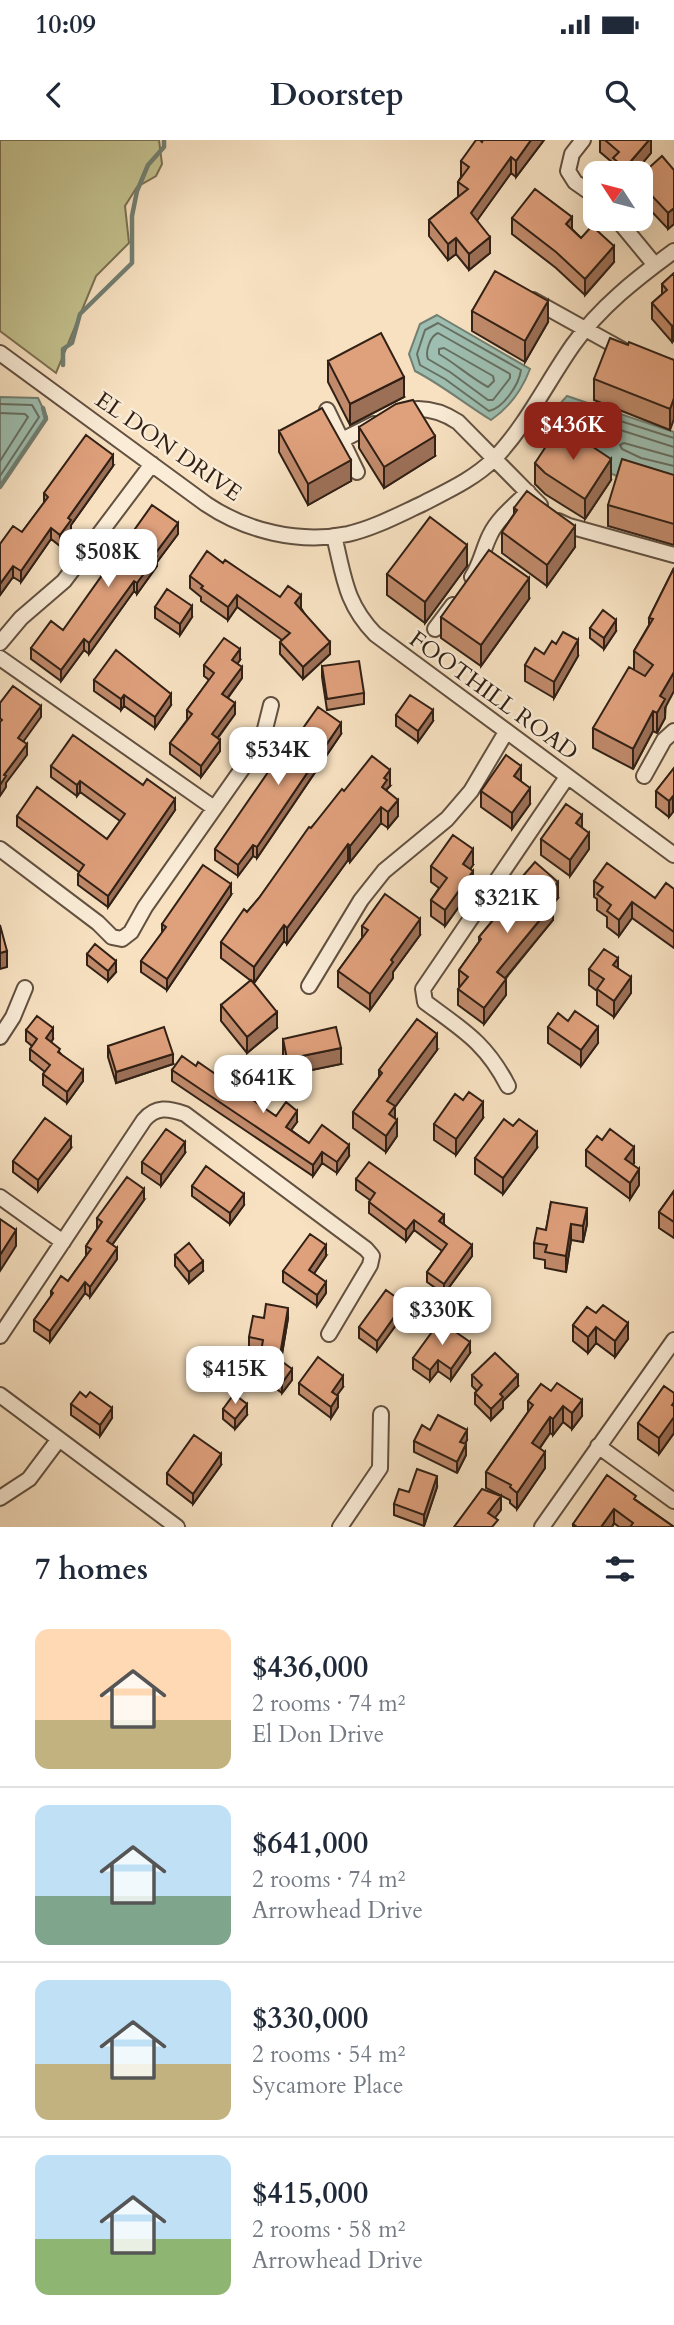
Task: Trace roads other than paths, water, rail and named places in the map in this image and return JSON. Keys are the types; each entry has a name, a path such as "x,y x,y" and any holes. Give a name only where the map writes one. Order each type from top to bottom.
{"street":[{"path":"583,140 572,155 568,172 583,188"},
{"path":"627,231 655,265"},
{"name":"EL DON DRIVE","path":"0,353 219,513 244,524 289,535 334,536 384,522 471,478 495,457 518,429 585,330 607,306 674,251"},
{"path":"523,293 585,330 635,354"},
{"path":"342,440 388,417 415,408 443,414 466,428 552,516 569,526 674,555"},
{"path":"327,410 357,472"},
{"path":"0,643 21,618 64,581 152,464"},
{"path":"435,629 479,566 495,525 528,492"},
{"name":"FOOTHILL ROAD","path":"334,536 344,584 355,611 364,623 394,650 674,855"},
{"path":"0,659 214,808"},
{"path":"0,849 99,923 113,937 122,939 131,932 145,906 254,752 262,737 271,705"},
{"path":"644,776 664,740 674,731"},
{"path":"309,986 361,900 384,871 455,810 471,791 506,732"},
{"path":"509,1086 480,1043 425,1002 423,989 567,777"},
{"path":"0,1037 13,1017 24,988"},
{"path":"0,1336 146,1116 159,1108 185,1114 356,1241 372,1256 370,1265 329,1334"},
{"path":"0,1197 63,1242"},
{"path":"542,1527 674,1340"},
{"path":"0,1395 177,1527"},
{"path":"340,1527 380,1468 381,1414"},
{"path":"0,1498 30,1479 60,1439"},
{"path":"598,1446 674,1501"}],"water":[{"path":"437,315 530,369 515,398 491,420 415,371 409,354 420,324"},
{"path":"567,396 674,432 674,493 633,483 610,473 546,433 556,408"},
{"path":"0,397 38,398 47,417 0,487"}],"waterway":[{"path":"63,365 63,349 72,343 80,314 132,263 132,216 137,191 148,165 164,147 164,140"},
{"path":"0,487 46,419 43,408"}]}
